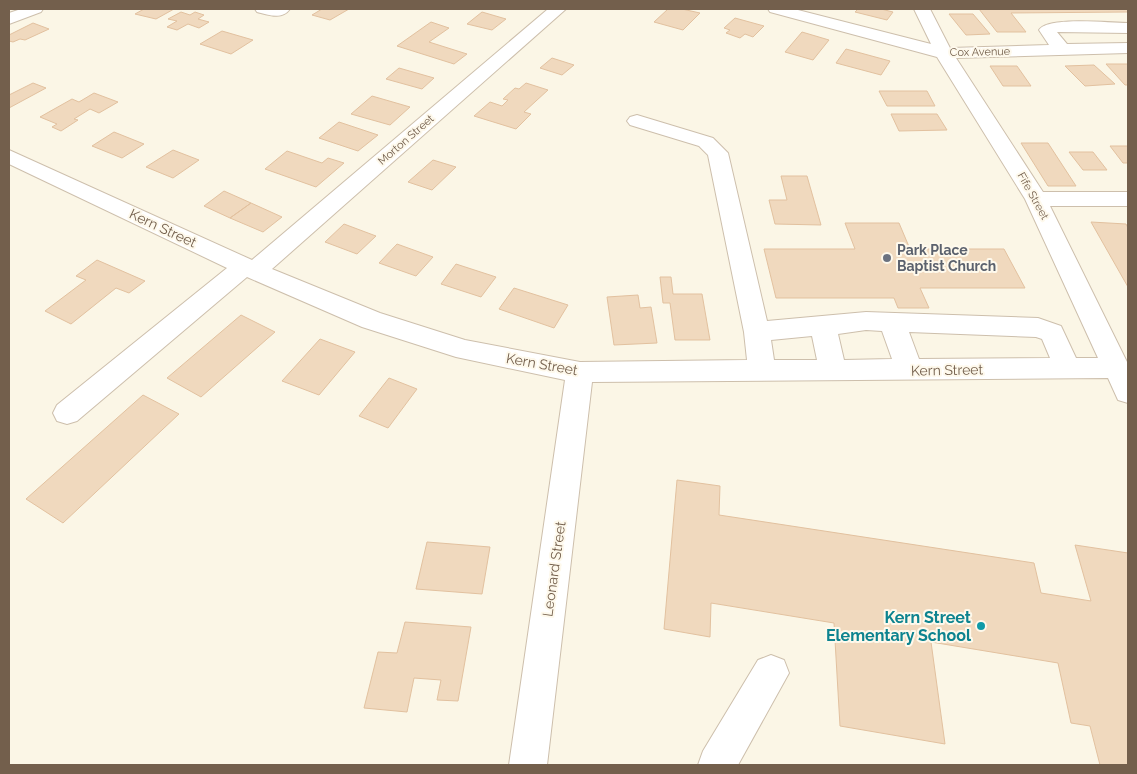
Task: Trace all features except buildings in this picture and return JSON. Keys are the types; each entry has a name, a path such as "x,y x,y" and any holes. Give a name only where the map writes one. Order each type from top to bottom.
{"street":[{"path":"9,19 35,9"},
{"name":"Morton Street","path":"67,413 249,268 558,9"},
{"name":"Cox Avenue","path":"776,9 944,52 1128,48"},
{"name":"Fife Street","path":"922,9 944,52 1036,199 1128,392"},
{"path":"1062,50 1047,30 1054,27 1128,28"},
{"path":"637,121 706,142 718,154 757,332 762,372"},
{"name":"Kern Street","path":"9,156 249,268 371,320 465,350 580,372 833,372 1117,368"},
{"path":"1036,199 1128,199"},
{"path":"757,332 866,320 1038,328 1052,333 1068,369"},
{"path":"892,322 910,371"},
{"path":"823,326 833,372"},
{"name":"Leonard Street","path":"528,765 580,372"},
{"path":"717,765 771,673"}],"place":[{"name":"Park Place Baptist Church","path":"887,258"},
{"name":"Kern Street Elementary School","path":"981,626"}]}
